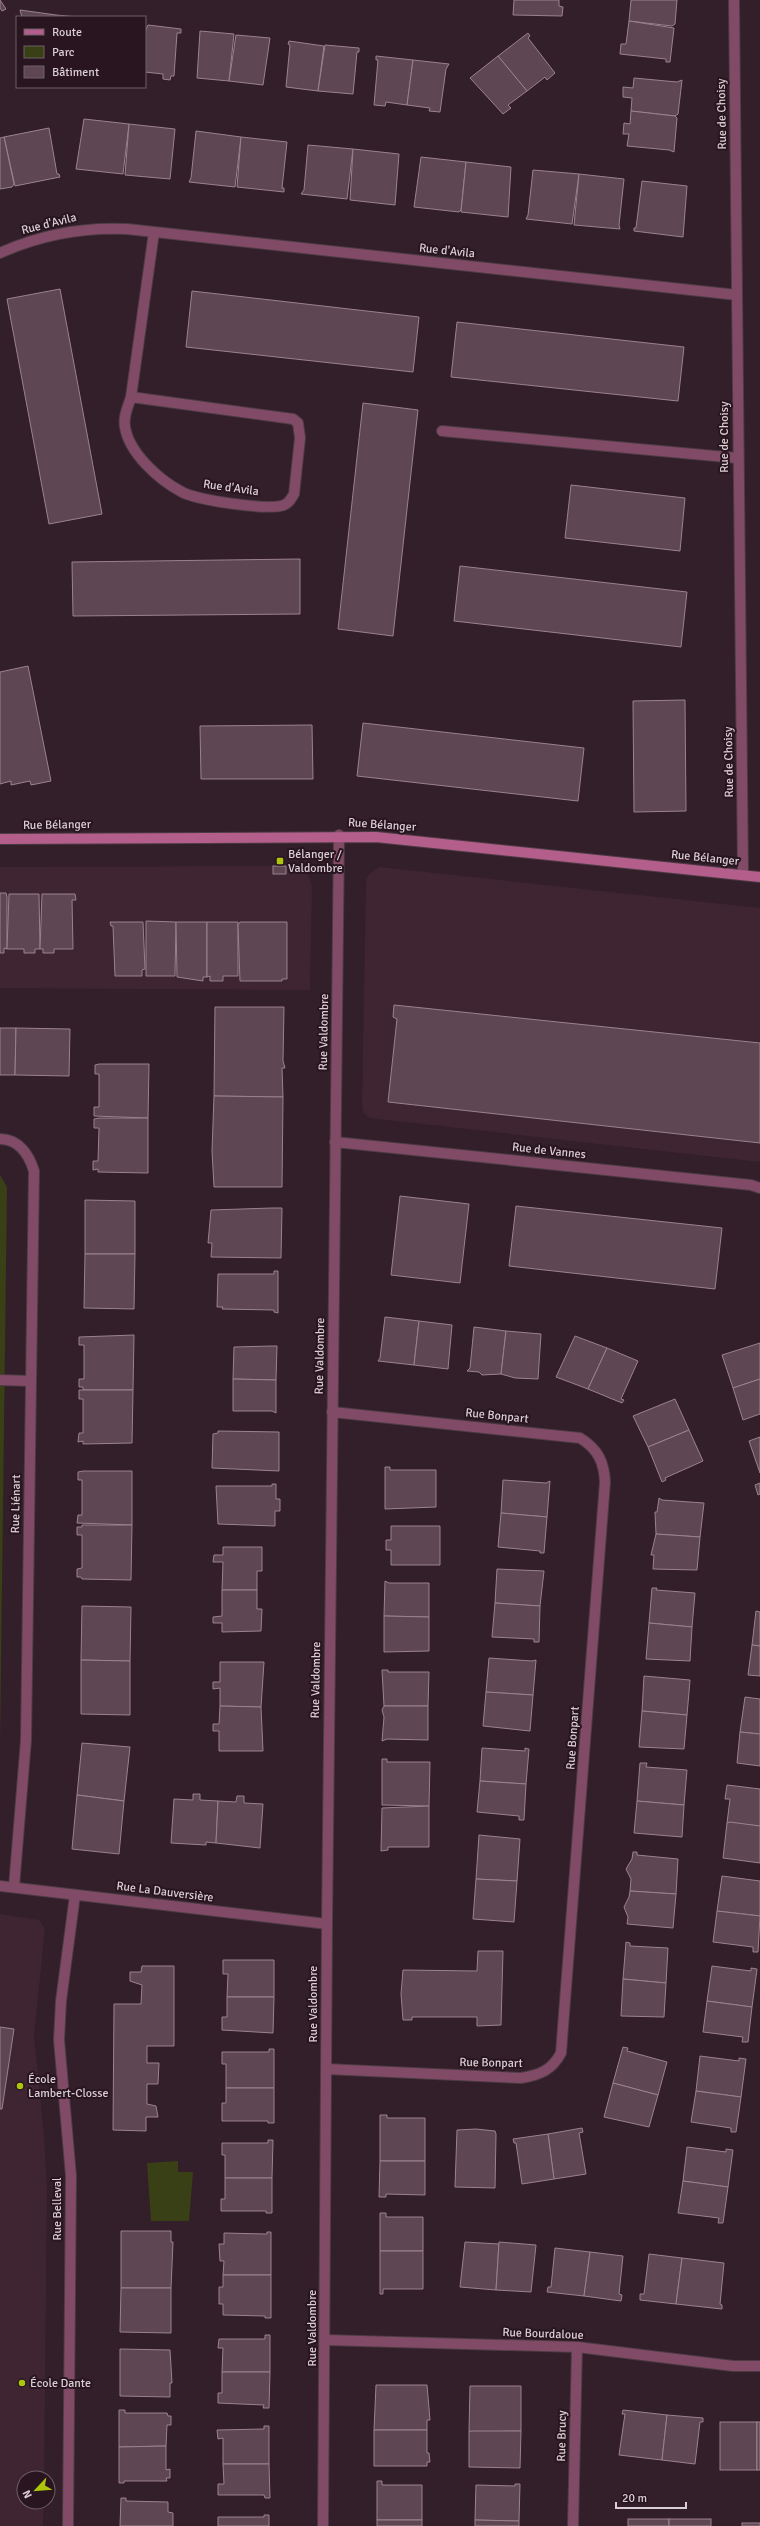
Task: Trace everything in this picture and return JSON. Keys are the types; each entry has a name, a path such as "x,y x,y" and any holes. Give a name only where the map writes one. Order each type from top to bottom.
{"street":[{"name":"Rue de Choisy","path":"734,0 737,458 743,875"},
{"name":"Rue d'Avila","path":"0,253 43,237 70,230 100,228 154,232 737,295"},
{"name":"Rue d'Avila","path":"131,397 292,419 298,423 300,431 294,494 284,505 269,507 204,499 182,492 162,478 142,460 129,440 125,427 124,416 131,397 154,232"},
{"path":"442,431 737,458"},
{"name":"Rue Bélanger","path":"0,839 339,835 376,837 760,877"},
{"name":"Rue Valdombre","path":"323,2526 327,1924 339,835"},
{"name":"Rue Liénart","path":"0,1139 16,1143 24,1150 34,1171 26,1740 14,1887"},
{"name":"Rue de Vannes","path":"335,1142 743,1184 760,1188"},
{"path":"0,1380 30,1381"},
{"name":"Rue Bonpart","path":"326,2069 521,2078 536,2076 548,2070 555,2063 561,2053 605,1482 602,1460 589,1443 580,1438 332,1412"},
{"name":"Rue La Dauversière","path":"0,1886 327,1924"},
{"name":"Rue Belleval","path":"68,2526 71,2176 59,2040 61,2002 75,1895"},
{"name":"Rue Bourdaloue","path":"325,2340 577,2348 733,2366 760,2366"},
{"name":"Rue Brucy","path":"573,2526 577,2348"}],"shaded area":[{"path":"0,867 300,867 308,875 312,885 310,990 0,988"},
{"path":"379,867 760,908 760,1162 369,1118 363,1112 362,1105 366,879 369,874"},
{"name":"École Lambert-Closse","path":"0,1914 39,1920 45,1929 34,2035 44,2136 47,2189 44,2470 16,2470 16,2510 43,2510 43,2526 0,2526"}],"green space":[{"path":"0,1175 7,1187 0,1743"},
{"path":"178,2161 178,2172 193,2172 189,2221 151,2221 147,2163"}],"building":[{"path":"0,0 6,9 2,11 0,8"},
{"path":"514,0 559,0 559,6 563,7 562,16 513,15"},
{"path":"631,0 677,0 675,24 672,26 629,21"},
{"path":"20,10 56,15 56,16 22,16"},
{"path":"629,21 674,28 670,62 666,62 666,59 620,54 621,44 626,44"},
{"path":"148,25 181,29 181,33 177,33 174,76 171,76 170,80 163,79 163,74 146,72 146,30"},
{"path":"200,31 234,34 229,81 197,78"},
{"path":"528,33 530,36 528,38 555,73 547,80 545,77 527,91 498,56"},
{"path":"236,35 270,38 263,85 229,81"},
{"path":"289,41 324,46 318,91 286,87 290,45 288,44"},
{"path":"325,45 359,48 359,52 357,52 353,94 318,91"},
{"path":"376,56 413,60 407,105 386,102 385,106 374,105 378,60 376,60"},
{"path":"498,56 527,91 508,105 511,108 503,114 470,78"},
{"path":"413,60 449,64 446,69 440,112 429,111 430,108 407,105"},
{"path":"634,78 677,82 682,80 678,114 675,116 631,111 632,98 623,97 623,87 633,88"},
{"path":"631,111 675,116 677,118 674,152 669,150 627,146 629,134 623,134 624,123 630,124"},
{"path":"84,119 129,124 123,174 76,169"},
{"path":"129,124 175,129 170,179 125,175"},
{"path":"49,128 57,174 59,174 60,177 15,186 4,137"},
{"path":"196,131 241,137 235,187 189,182 191,178"},
{"path":"4,137 14,184 12,187 0,189 0,138"},
{"path":"241,137 287,142 282,188 284,188 284,192 237,187"},
{"path":"308,145 353,149 347,199 301,194 304,190"},
{"path":"353,149 399,154 395,205 350,200"},
{"path":"421,157 466,162 461,210 459,212 414,207"},
{"path":"466,162 511,167 508,217 461,212"},
{"path":"533,170 579,174 572,224 526,219 528,215"},
{"path":"579,174 624,179 619,225 620,229 574,225"},
{"path":"642,181 687,186 683,237 634,231 634,228 636,228"},
{"path":"60,289 102,514 49,524 7,299"},
{"path":"192,291 419,317 413,372 186,347"},
{"path":"457,322 684,347 678,401 451,377"},
{"path":"363,403 418,410 393,636 338,629"},
{"path":"571,485 685,498 680,551 565,538"},
{"path":"300,559 300,614 73,616 72,562"},
{"path":"460,566 687,592 681,647 454,621"},
{"path":"28,666 51,781 31,785 30,781 11,785 11,781 0,784 0,672"},
{"path":"685,700 686,811 634,812 633,701"},
{"path":"363,723 584,748 578,801 357,776"},
{"path":"312,725 313,779 201,779 200,726"},
{"path":"273,866 286,866 286,874 273,874"},
{"path":"0,893 6,893 7,897 7,949 4,948 4,953 0,953"},
{"path":"9,894 39,894 40,949 35,949 35,953 24,953 24,949 7,949"},
{"path":"42,894 75,894 76,900 72,900 73,949 54,949 54,953 43,953 43,949 40,949"},
{"path":"146,921 176,922 175,976 146,976"},
{"path":"110,922 143,922 145,969 142,970 142,976 115,976 113,926 111,926"},
{"path":"176,922 207,922 207,977 203,977 203,981 177,977"},
{"path":"207,922 238,922 238,976 223,976 223,981 210,981 210,976 207,977"},
{"path":"240,922 287,922 287,979 282,979 282,981 240,981 238,925"},
{"path":"394,1005 760,1043 760,1143 388,1102 397,1019 393,1017"},
{"path":"215,1007 284,1007 283,1061 285,1068 282,1068 283,1097 214,1096"},
{"path":"0,1028 16,1028 15,1075 0,1075"},
{"path":"16,1028 70,1029 69,1076 15,1075"},
{"path":"149,1064 148,1118 94,1116 94,1107 99,1107 99,1074 95,1074 95,1065"},
{"path":"214,1096 283,1097 282,1187 214,1187 212,1151"},
{"path":"148,1118 148,1173 98,1172 98,1169 93,1170 93,1161 98,1161 99,1128 94,1128 94,1119"},
{"path":"400,1196 469,1204 460,1283 391,1275"},
{"path":"85,1200 135,1201 135,1254 85,1254"},
{"path":"516,1206 722,1228 715,1289 509,1266"},
{"path":"282,1208 281,1258 211,1257 212,1243 208,1243 211,1210"},
{"path":"85,1254 135,1254 134,1309 84,1308"},
{"path":"274,1271 278,1271 278,1313 274,1312 274,1310 222,1309 223,1307 217,1307 218,1274 274,1274"},
{"path":"385,1317 419,1321 414,1365 378,1361 380,1358"},
{"path":"419,1321 452,1325 448,1369 414,1365"},
{"path":"474,1327 506,1331 501,1374 482,1375 479,1372 467,1371 470,1368"},
{"path":"506,1331 541,1334 538,1379 515,1378 501,1374"},
{"path":"134,1335 133,1390 83,1390 83,1387 79,1387 79,1379 84,1379 84,1345 79,1345 79,1337"},
{"path":"575,1336 607,1348 588,1389 556,1377"},
{"path":"760,1343 760,1379 733,1388 722,1355"},
{"path":"277,1346 276,1380 233,1379 234,1347"},
{"path":"607,1348 638,1361 621,1399 624,1400 622,1403 588,1389"},
{"path":"233,1379 276,1380 276,1413 272,1411 233,1411"},
{"path":"760,1379 760,1414 743,1420 733,1388"},
{"path":"79,1390 133,1390 132,1443 83,1444 83,1441 78,1442 79,1433 83,1433 83,1399 79,1399"},
{"path":"675,1399 689,1430 648,1447 633,1416"},
{"path":"689,1430 703,1461 665,1478 666,1480 662,1482 648,1447"},
{"path":"218,1431 279,1432 279,1471 212,1468 213,1434 218,1433"},
{"path":"760,1437 760,1473 749,1441"},
{"path":"385,1467 390,1467 390,1470 436,1470 436,1507 385,1509"},
{"path":"132,1471 132,1525 77,1523 78,1515 82,1515 82,1480 78,1480 78,1472"},
{"path":"503,1480 546,1483 550,1481 547,1517 501,1513"},
{"path":"760,1483 760,1494 758,1495 755,1485"},
{"path":"272,1484 276,1484 276,1499 280,1499 280,1511 275,1511 275,1526 218,1524 216,1486 272,1486"},
{"path":"659,1498 662,1500 704,1503 700,1537 656,1534 655,1512 657,1512"},
{"path":"501,1513 547,1517 544,1553 540,1553 540,1551 498,1547"},
{"path":"82,1525 132,1525 131,1580 82,1579 81,1577 77,1577 77,1569 82,1568 82,1535 77,1535 77,1527 82,1527"},
{"path":"391,1526 440,1526 440,1565 391,1565 391,1550 386,1550 386,1540 391,1540"},
{"path":"656,1534 700,1537 697,1570 653,1569 654,1555 651,1555"},
{"path":"223,1547 262,1547 262,1571 257,1571 257,1590 222,1590 223,1562 213,1562 214,1555 223,1555"},
{"path":"497,1569 544,1571 540,1606 495,1603"},
{"path":"385,1581 389,1583 429,1583 429,1617 384,1616"},
{"path":"652,1588 657,1588 656,1590 695,1593 692,1627 649,1623"},
{"path":"222,1590 257,1590 257,1609 262,1609 261,1631 222,1632 222,1623 213,1623 213,1617 222,1616"},
{"path":"495,1603 540,1606 539,1642 534,1642 534,1639 492,1637"},
{"path":"82,1606 131,1607 130,1661 81,1660"},
{"path":"756,1611 760,1612 760,1646 752,1645"},
{"path":"384,1616 429,1617 429,1651 384,1652"},
{"path":"649,1623 692,1627 690,1661 646,1659"},
{"path":"752,1645 760,1646 760,1676 748,1675"},
{"path":"489,1658 536,1660 533,1695 486,1692"},
{"path":"81,1660 130,1661 130,1715 81,1714"},
{"path":"220,1662 264,1662 261,1707 220,1706 220,1688 213,1689 213,1682 220,1682"},
{"path":"382,1670 388,1670 388,1672 429,1672 428,1706 384,1706"},
{"path":"644,1676 690,1680 687,1715 642,1711"},
{"path":"486,1692 533,1695 530,1731 483,1726"},
{"path":"745,1697 760,1699 760,1734 740,1732"},
{"path":"220,1706 261,1707 263,1751 219,1751 219,1731 213,1731 213,1724 219,1724"},
{"path":"384,1706 428,1706 428,1740 387,1739 382,1741 384,1717 382,1710"},
{"path":"642,1711 687,1715 684,1749 639,1747"},
{"path":"740,1732 760,1734 760,1766 737,1763"},
{"path":"82,1743 130,1747 124,1801 77,1795"},
{"path":"482,1748 525,1751 525,1748 529,1749 526,1784 480,1781"},
{"path":"382,1759 387,1759 387,1762 430,1762 429,1806 382,1805"},
{"path":"640,1763 647,1763 646,1767 687,1770 684,1805 637,1801"},
{"path":"480,1781 526,1784 524,1820 519,1820 519,1816 477,1812"},
{"path":"727,1785 760,1789 760,1826 727,1823 730,1799 725,1799"},
{"path":"193,1794 200,1794 200,1800 218,1801 216,1843 206,1842 206,1845 171,1843 174,1799 193,1800"},
{"path":"77,1795 124,1801 119,1854 72,1849"},
{"path":"237,1796 244,1796 244,1803 263,1804 260,1848 216,1843 218,1801 236,1802"},
{"path":"637,1801 684,1805 682,1837 634,1833"},
{"path":"429,1806 429,1847 388,1847 388,1850 381,1851 382,1808"},
{"path":"730,1822 760,1826 760,1863 723,1858 727,1823"},
{"path":"479,1835 520,1839 517,1881 476,1879"},
{"path":"633,1852 637,1852 637,1855 678,1859 676,1894 630,1891 631,1879 626,1869 632,1859"},
{"path":"722,1876 760,1881 760,1916 717,1911"},
{"path":"476,1879 517,1881 514,1922 473,1919"},
{"path":"630,1891 676,1894 673,1928 627,1924 628,1917 624,1907"},
{"path":"717,1911 760,1916 758,1952 753,1952 753,1947 713,1942"},
{"path":"626,1942 630,1943 630,1946 668,1948 666,1983 623,1979"},
{"path":"478,1951 503,1951 501,2025 477,2026 477,2017 412,2017 412,2020 403,2020 401,1994 403,1970 477,1971"},
{"path":"223,1960 274,1960 274,1997 227,1997 228,1974 223,1974"},
{"path":"142,1966 174,1966 174,2046 147,2046 147,2063 159,2063 158,2084 147,2084 147,2104 156,2106 158,2117 146,2117 146,2131 113,2130 114,2004 141,2004 142,1985 130,1981 130,1972 141,1972"},
{"path":"712,1966 751,1971 751,1968 757,1969 752,2007 707,2001"},
{"path":"623,1979 666,1983 664,2017 621,2016"},
{"path":"227,1997 274,1997 273,2033 222,2030 222,2017 227,2017"},
{"path":"707,2001 752,2007 748,2042 742,2042 743,2037 703,2032"},
{"path":"0,2027 14,2029 2,2109 0,2109"},
{"path":"623,2047 628,2048 627,2051 667,2062 658,2095 613,2083"},
{"path":"269,2049 274,2049 274,2088 226,2088 226,2064 222,2064 222,2052 269,2052"},
{"path":"700,2056 739,2061 739,2058 746,2059 741,2097 696,2091"},
{"path":"613,2083 658,2095 649,2127 604,2117"},
{"path":"226,2088 274,2088 274,2123 268,2123 268,2121 222,2121 222,2103 226,2103"},
{"path":"696,2091 741,2097 736,2132 731,2132 731,2128 691,2122"},
{"path":"380,2115 387,2115 387,2118 425,2118 425,2161 380,2161"},
{"path":"582,2128 583,2132 579,2133 586,2174 554,2179 548,2134"},
{"path":"476,2129 495,2131 496,2134 495,2188 455,2187 457,2130"},
{"path":"548,2134 554,2179 522,2184 516,2143 514,2143 513,2139"},
{"path":"268,2140 273,2140 272,2178 225,2178 225,2155 222,2155 222,2143 268,2143"},
{"path":"687,2147 726,2152 726,2149 733,2150 728,2187 683,2181"},
{"path":"380,2161 425,2161 425,2195 386,2194 386,2197 379,2197"},
{"path":"225,2178 272,2178 272,2213 266,2213 266,2211 221,2211 221,2199 225,2199"},
{"path":"683,2181 728,2187 723,2223 718,2223 719,2218 678,2213"},
{"path":"380,2213 386,2213 386,2217 423,2217 423,2251 380,2251"},
{"path":"121,2231 171,2231 171,2242 173,2242 171,2288 121,2288"},
{"path":"267,2232 271,2232 271,2275 223,2275 224,2261 220,2261 219,2244 224,2244 224,2233 267,2234"},
{"path":"465,2242 499,2244 496,2290 460,2287"},
{"path":"499,2242 536,2245 531,2292 496,2290"},
{"path":"555,2248 590,2252 584,2296 547,2292 548,2287 551,2287"},
{"path":"380,2251 423,2251 423,2289 383,2289 383,2294 380,2294"},
{"path":"590,2252 623,2256 619,2294 622,2295 621,2301 584,2296"},
{"path":"649,2254 682,2258 676,2304 640,2300 640,2294 644,2294"},
{"path":"682,2258 724,2263 720,2304 722,2305 722,2309 676,2304"},
{"path":"223,2275 271,2275 271,2318 265,2318 265,2316 223,2315 223,2304 219,2304 219,2287 223,2287"},
{"path":"121,2288 171,2288 171,2333 120,2332"},
{"path":"265,2335 270,2335 270,2372 222,2372 223,2348 218,2348 219,2339 265,2339"},
{"path":"120,2349 170,2350 172,2383 170,2383 170,2397 120,2396"},
{"path":"222,2372 270,2372 269,2408 263,2408 264,2405 218,2403 218,2393 222,2393"},
{"path":"376,2385 427,2385 430,2420 427,2420 427,2430 374,2430"},
{"path":"470,2386 521,2386 521,2431 469,2432"},
{"path":"119,2410 125,2410 125,2413 167,2413 168,2416 171,2416 171,2425 167,2425 166,2446 119,2447"},
{"path":"623,2410 667,2415 662,2460 619,2455 625,2414 622,2414"},
{"path":"667,2415 703,2418 703,2422 700,2422 695,2464 662,2460"},
{"path":"720,2422 757,2422 757,2470 720,2470"},
{"path":"757,2422 760,2422 760,2470 757,2470"},
{"path":"264,2426 269,2426 269,2464 223,2464 223,2438 218,2439 217,2430 264,2429"},
{"path":"374,2430 427,2430 427,2453 429,2453 430,2462 427,2462 427,2466 374,2466"},
{"path":"521,2431 520,2468 469,2467 469,2432"},
{"path":"166,2446 166,2470 170,2469 170,2478 166,2478 167,2481 124,2481 124,2483 119,2483 119,2447"},
{"path":"223,2464 269,2464 270,2498 265,2498 264,2495 218,2495 218,2484 224,2484"},
{"path":"377,2481 382,2481 382,2485 422,2485 422,2520 377,2520"},
{"path":"515,2484 520,2484 519,2521 475,2520 476,2485 515,2486"},
{"path":"121,2498 126,2498 126,2501 168,2502 168,2512 173,2513 173,2526 120,2526"},
{"path":"264,2515 269,2515 269,2526 218,2526 218,2517 264,2517"},
{"path":"628,2519 669,2519 669,2526 628,2526"},
{"path":"669,2519 711,2519 711,2526 669,2526"},
{"path":"377,2520 422,2520 422,2526 377,2526"},
{"path":"475,2520 519,2521 519,2526 475,2526"},
{"path":"742,2523 760,2523 760,2526 742,2526"}],"place":[{"name":"Bélanger / Valdombre","path":"280,861"},
{"name":"École Lambert-Closse","path":"20,2086"},
{"name":"École Dante","path":"22,2383"}]}
